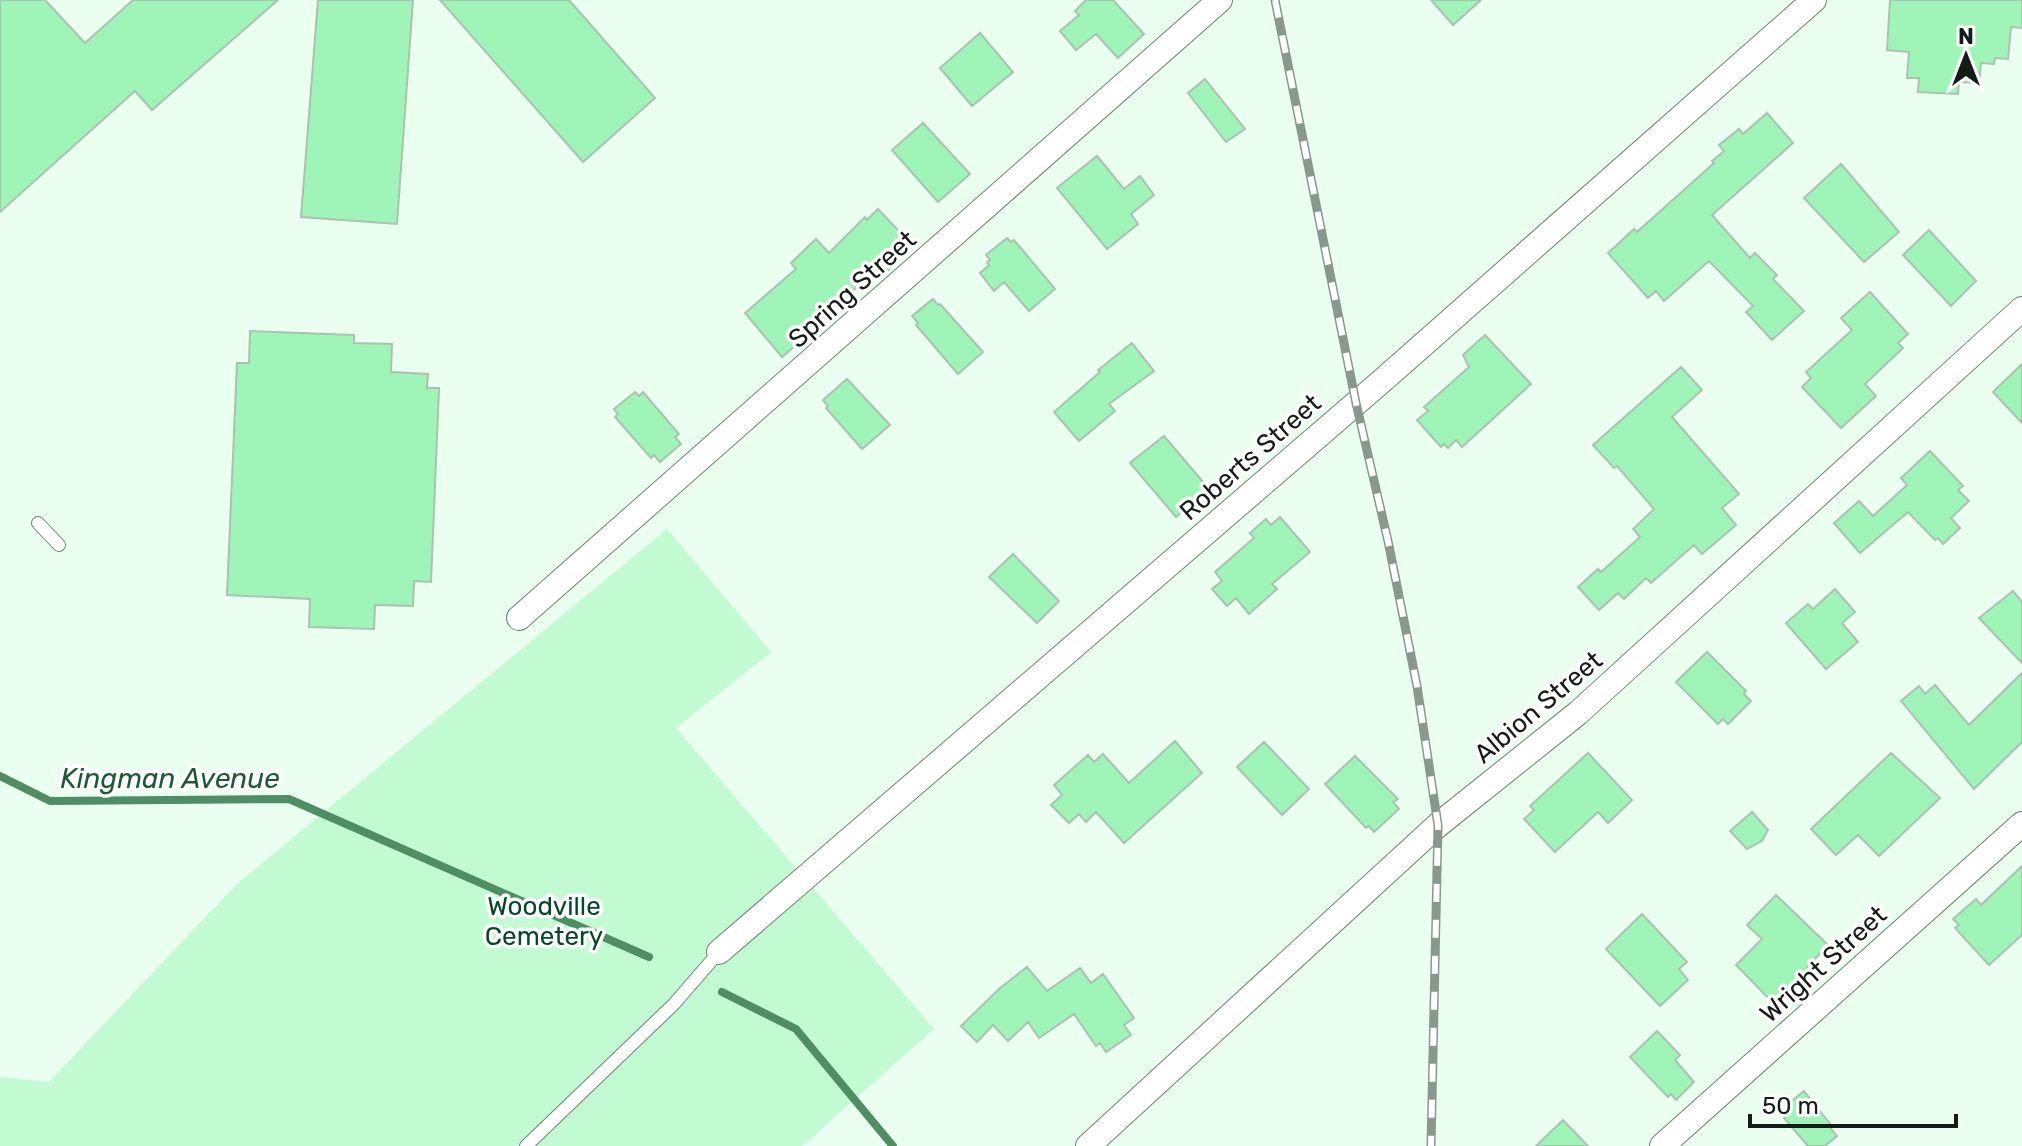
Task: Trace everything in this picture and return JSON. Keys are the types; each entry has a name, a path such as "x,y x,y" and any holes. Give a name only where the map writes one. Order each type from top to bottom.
{"street":[{"name":"Spring Street","path":"519,618 1220,0"},
{"name":"Roberts Street","path":"719,952 1394,371 1814,0"},
{"name":"Albion Street","path":"1088,1146 1438,825 1578,713 2022,309"},
{"name":"Wright Street","path":"1662,1146 2022,824"}],"lane":[{"path":"38,523 59,545"},
{"path":"526,1146 674,1004 719,952"}],"green space":[{"name":"Woodville Cemetery","path":"667,529 771,652 676,728 934,1029 802,1146 0,1146 0,1077 49,1082 237,884"}],"building":[{"path":"0,0 45,0 85,43 133,0 278,0 152,110 135,91 0,212"},
{"path":"318,0 413,0 397,224 301,217"},
{"path":"440,0 569,0 655,98 583,162"},
{"path":"1086,0 1113,0 1144,34 1118,58 1096,34 1076,50 1060,31 1079,15 1075,11"},
{"path":"1431,0 1481,0 1453,25"},
{"path":"1890,0 2022,0 2022,28 2011,27 2008,59 1995,58 1994,64 1981,63 1979,83 1959,82 1958,94 1918,92 1919,78 1907,78 1909,52 1887,50"},
{"path":"980,33 1013,72 972,106 940,68"},
{"path":"1205,79 1245,129 1226,142 1188,93"},
{"path":"1767,113 1793,143 1712,215 1750,258 1755,253 1777,275 1773,279 1804,311 1772,340 1746,312 1753,306 1709,261 1664,301 1656,291 1648,298 1608,253 1634,229 1637,232 1714,163 1712,161 1724,151 1719,145 1739,129 1743,134"},
{"path":"923,123 970,174 938,202 892,150"},
{"path":"1097,156 1124,189 1140,176 1154,195 1131,214 1138,224 1107,249 1057,188"},
{"path":"1841,164 1899,232 1864,262 1804,198"},
{"path":"878,209 913,246 888,270 881,263 782,357 745,313 796,269 791,263 816,239 829,253 865,217 867,220"},
{"path":"1929,230 1976,281 1951,306 1903,255"},
{"path":"1007,238 1011,242 1014,240 1055,289 1029,311 1004,282 994,291 980,273 989,265 986,255"},
{"path":"1870,292 1908,334 1898,343 1903,348 1865,384 1876,396 1841,428 1802,387 1811,378 1806,372 1852,330 1841,318"},
{"path":"933,299 983,352 958,374 916,325 918,323 912,316"},
{"path":"250,331 354,335 354,343 392,344 391,372 428,374 427,388 439,388 431,582 414,581 413,606 375,605 374,629 309,627 310,599 227,595 237,363 249,363"},
{"path":"1485,335 1531,384 1462,447 1456,440 1448,448 1444,444 1441,447 1417,420 1428,411 1424,407 1469,367 1463,355"},
{"path":"1132,343 1154,371 1109,404 1115,411 1079,441 1054,412"},
{"path":"2022,364 2022,423 1993,392"},
{"path":"1681,367 1702,390 1672,417 1739,494 1722,508 1736,525 1702,554 1694,545 1651,583 1646,578 1624,599 1618,593 1599,610 1578,587 1598,569 1601,572 1640,537 1633,529 1654,509 1617,466 1614,468 1593,445"},
{"path":"847,379 890,425 862,449 826,408 828,406 823,400"},
{"path":"635,392 639,396 643,392 679,434 675,437 681,444 660,462 654,455 651,458 615,417 618,414 614,409"},
{"path":"1164,436 1209,489 1176,517 1130,463"},
{"path":"1930,451 1963,486 1958,490 1969,501 1951,518 1960,528 1943,544 1938,538 1935,540 1908,512 1860,553 1834,523 1859,501 1873,516 1907,485 1901,478"},
{"path":"1280,517 1310,552 1272,584 1277,589 1249,614 1236,598 1227,606 1212,589 1222,581 1215,572 1254,538 1250,533 1266,519 1271,525"},
{"path":"1013,554 1059,601 1037,623 989,577"},
{"path":"1835,589 1855,612 1842,623 1858,642 1826,669 1786,623 1808,604 1813,609"},
{"path":"2013,591 2022,602 2022,663 1979,618"},
{"path":"1707,652 1746,691 1744,694 1751,701 1728,724 1723,719 1718,724 1676,682"},
{"path":"2022,673 2022,742 1974,789 1901,701 1919,686 1925,694 1935,685 1969,725"},
{"path":"1175,741 1202,773 1124,843 1096,812 1086,822 1079,814 1069,823 1051,805 1062,795 1054,785 1088,755 1094,762 1103,754 1129,783"},
{"path":"1264,742 1309,789 1282,815 1237,767"},
{"path":"1588,753 1632,800 1608,823 1598,812 1555,852 1524,819 1534,810 1530,806"},
{"path":"1891,753 1940,798 1879,856 1858,835 1836,855 1811,829"},
{"path":"1355,756 1398,799 1393,802 1399,809 1374,832 1369,826 1366,828 1325,784"},
{"path":"1752,812 1768,830 1762,841 1747,849 1730,831"},
{"path":"2022,866 2022,935 1989,965 1955,928 1959,925 1953,919 1976,899 1981,905"},
{"path":"1776,895 1828,945 1798,977 1802,980 1776,1006 1736,965 1762,939 1747,925"},
{"path":"1642,914 1687,962 1679,969 1688,980 1660,1006 1606,949"},
{"path":"1027,967 1047,991 1080,968 1091,983 1103,974 1134,1018 1124,1025 1131,1035 1106,1052 1100,1043 1096,1046 1074,1014 1039,1038 1028,1022 1008,1041 993,1025 977,1042 961,1026"},
{"path":"1657,1031 1680,1055 1675,1060 1694,1082 1676,1100 1671,1094 1668,1097 1630,1057"},
{"path":"1804,1091 1837,1136 1825,1146 1808,1146 1784,1118 1791,1112 1786,1106"},
{"path":"1563,1120 1588,1146 1536,1146"}],"waterway":[{"name":"Kingman Avenue","path":"0,776 50,801 289,799 649,957"},
{"name":"Kingman Avenue","path":"722,992 796,1029 893,1146"}],"railway":[{"path":"1275,0 1417,686 1438,825 1431,1146"}]}
